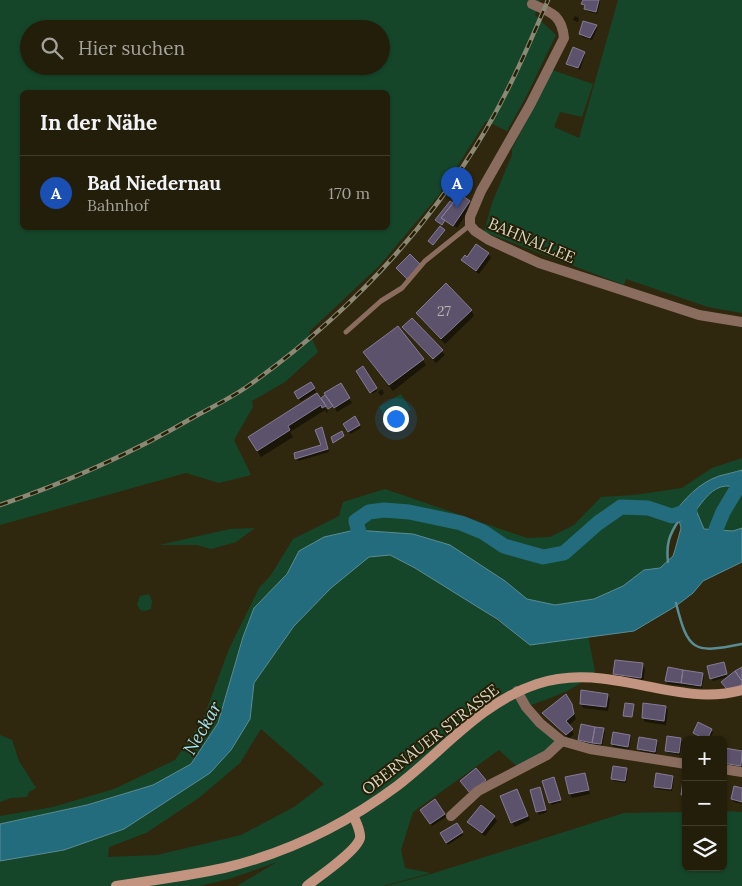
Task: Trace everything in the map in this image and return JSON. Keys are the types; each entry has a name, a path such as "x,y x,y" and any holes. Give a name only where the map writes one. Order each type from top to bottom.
{"main road":[{"name":"OBERNAUER STRASSE","path":"116,886 225,868 296,845 330,829 396,787 424,765 472,721 495,704 538,683 565,678 590,677 621,680 695,695 716,695 742,690"},
{"path":"307,886 355,848 360,838 354,815"}],"street":[{"path":"470,225 470,217 481,191 530,105 564,38 563,26 558,17 532,4"},
{"name":"BAHNALLEE","path":"470,225 474,231 489,240 540,263 699,315 742,322"},
{"path":"517,692 526,707 540,723 562,741 590,749 682,763"},
{"path":"451,816 478,792 547,755 562,741"},
{"path":"727,770 742,772"}],"lane":[{"name":"BAHNALLEE","path":"346,332 376,306 402,288 425,261 470,225"}],"green space":[{"path":"0,0 540,0 535,15 556,35 507,131 486,121 439,195 380,265 309,332 318,352 285,382 252,401 253,407 234,440 251,475 219,483 186,473 0,525"},
{"path":"618,0 742,0 742,313 708,307 626,279 624,285 484,232 492,203 512,155 512,149 552,70 593,84 582,117 560,112 554,127 579,138"},
{"path":"401,394 411,410 389,424 379,407"},
{"path":"742,458 742,470 719,476 700,486 683,501 679,520 672,531 667,545 668,562 660,568 644,570 623,586 594,599 555,605 527,599 505,581 450,545 299,551 287,574 254,608 243,637 218,723 191,764 153,785 87,805 0,824 0,816 53,807 114,789 175,760 203,719 229,649 259,588 271,575 293,539 339,516 343,502 385,489 527,538 550,537 574,525 601,497 634,495 682,488 712,468"},
{"path":"742,485 742,528 733,531 704,529 695,510 717,489 726,486"},
{"path":"255,528 236,542 211,549 197,545 159,545 230,529"},
{"path":"390,555 409,565 497,620 530,645 588,636 595,671 572,688 526,707 562,741 520,769 499,750 413,812 401,850 405,868 431,873 383,886 237,886 277,862 229,879 199,886 0,886 0,861 64,850 124,829 250,719 254,683 294,626 331,588 369,557","holes":["261,729 324,784 294,807 241,835 157,855 108,857 109,847 146,833 200,797 240,763"]},
{"path":"149,594 152,601 151,609 140,610 137,604 140,596"},
{"path":"0,735 12,740 19,761 36,788 29,792 27,797 11,798 0,802"},
{"path":"727,811 742,812 742,886 386,886 431,874 624,813 682,812 682,871 727,871"}],"water":[{"path":"742,470 742,485 726,486 717,489 696,510 704,529 733,531 742,528 742,562 703,581 693,593 676,606 634,631 530,645 497,619 415,568 390,555 369,557 331,588 294,626 254,683 250,719 231,750 210,773 124,829 64,850 0,861 0,824 87,805 153,785 191,764 218,723 243,637 254,608 287,574 299,551 324,537 355,530 413,534 450,545 505,581 527,599 555,605 594,599 623,586 644,570 660,568 673,556 681,528 679,520 672,516 692,492 712,479"}],"building":[{"path":"583,0 599,0 596,12 584,9 585,5 581,4"},
{"path":"583,21 597,25 590,38 579,34"},
{"path":"573,47 585,52 578,68 566,64"},
{"path":"460,194 470,201 453,226 441,218"},
{"path":"450,201 453,203 441,218 445,220 442,225 435,220"},
{"path":"440,226 445,230 433,245 428,241"},
{"path":"476,244 489,253 476,271 461,260 465,255 467,257"},
{"path":"410,254 421,265 407,279 396,268"},
{"path":"446,283 472,310 441,339 416,313"},
{"path":"412,318 443,350 433,359 402,327"},
{"path":"398,326 424,359 389,385 363,352"},
{"path":"363,366 377,388 370,393 356,371"},
{"path":"311,382 315,388 298,399 294,392"},
{"path":"341,383 350,398 334,408 324,393"},
{"path":"317,393 326,406 322,408 321,405 288,426 290,430 257,451 248,437"},
{"path":"325,395 333,406 328,409 321,398"},
{"path":"355,416 360,425 348,432 343,424"},
{"path":"322,427 328,449 295,459 294,453 321,445 315,430"},
{"path":"342,431 344,436 333,443 331,437"},
{"path":"615,660 643,663 641,678 613,674"},
{"path":"724,662 727,674 710,679 707,666"},
{"path":"668,667 683,670 681,683 665,681"},
{"path":"742,667 742,681 735,671"},
{"path":"683,670 703,673 701,686 681,683"},
{"path":"735,671 742,684 730,693 721,682"},
{"path":"581,690 608,694 606,707 580,704"},
{"path":"566,694 572,704 574,714 566,721 573,729 566,735 542,713"},
{"path":"625,703 634,704 632,717 623,716"},
{"path":"643,703 666,706 664,721 642,718"},
{"path":"698,722 712,729 709,736 699,736 693,733"},
{"path":"581,724 595,727 592,743 578,740"},
{"path":"595,727 604,728 601,744 592,743"},
{"path":"613,732 630,735 628,747 611,744"},
{"path":"667,736 681,738 679,753 665,751"},
{"path":"639,737 657,740 655,752 637,749"},
{"path":"727,748 742,751 741,766 727,764"},
{"path":"613,766 627,768 625,781 611,779"},
{"path":"476,768 486,780 470,793 460,781"},
{"path":"585,773 589,790 569,794 565,777"},
{"path":"656,773 673,776 671,789 654,787"},
{"path":"554,777 561,800 549,803 542,781"},
{"path":"734,786 742,788 742,802 731,799"},
{"path":"540,787 546,810 536,812 530,790"},
{"path":"517,789 528,816 511,823 500,796"},
{"path":"435,799 445,814 430,824 420,810"},
{"path":"481,805 495,816 482,833 467,822"},
{"path":"457,823 463,832 446,843 440,833"}],"waterway":[{"name":"Neckar","path":"716,549 716,529 723,512 742,480"},
{"name":"Neckar","path":"361,540 356,521 369,512 384,510 409,512 461,523 483,532 504,546 543,557 564,553 598,523 621,507 648,508 672,516 690,510"},
{"path":"668,562 667,550 669,540 676,525 681,520"},
{"path":"676,603 684,631 689,640 695,645 713,649 742,644"}],"railway":[{"path":"0,505 50,487 99,466 147,443 228,398 248,386 281,361 344,307 402,247 429,215 453,181 487,129 506,93 548,0"}],"place":[{"name":"Bad Niedernau","path":"457,208"}]}
